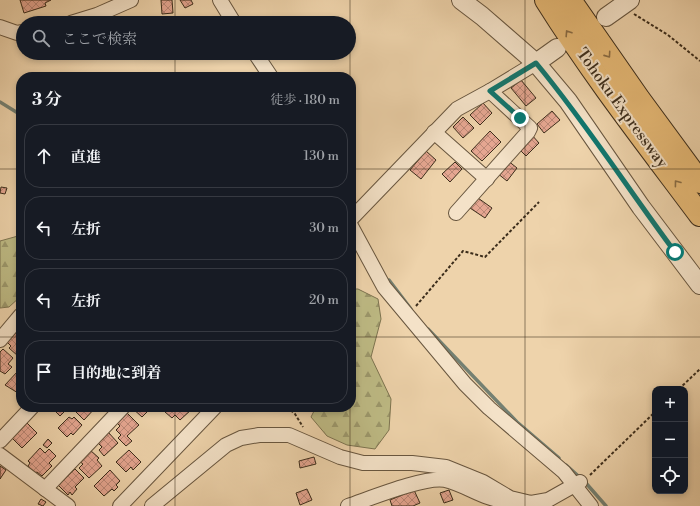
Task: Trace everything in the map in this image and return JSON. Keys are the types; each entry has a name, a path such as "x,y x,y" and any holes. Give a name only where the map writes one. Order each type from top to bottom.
{"highway":[{"name":"Tohoku Expressway","path":"546,0 577,47 700,215"},
{"name":"Tohoku Expressway","path":"570,0 639,99 700,182"}],"street":[{"path":"91,16 131,0"},
{"path":"220,0 230,16"},
{"path":"461,0 482,16 536,63 568,101 641,207 700,285"},
{"path":"606,17 626,3"},
{"path":"0,27 16,33"},
{"path":"356,214 457,109 536,63 557,48"},
{"path":"260,60 268,72"},
{"path":"456,213 530,128 490,91"},
{"path":"434,132 487,179"},
{"path":"356,235 384,287 465,384 506,423 564,472 581,480 591,506"},
{"path":"0,340 16,321"},
{"path":"0,441 27,412"},
{"path":"45,489 118,412"},
{"path":"120,506 210,412"},
{"path":"152,506 226,445 241,438 276,434 289,435 340,457 363,463 412,463 446,467 483,482 510,498 531,503 548,500 581,480"},
{"path":"0,455 68,506"},
{"path":"348,506 394,490 433,480 445,480 500,501 519,501"}],"path":[{"path":"626,3 700,61"},
{"path":"416,306 463,251 485,257 539,202"},
{"path":"682,386 700,369"},
{"path":"581,480 652,415"}],"green space":[{"path":"16,237 16,301 9,307 0,308 0,241"},
{"path":"356,289 358,289 378,299 381,319 371,357 391,399 389,430 375,449 347,445 327,436 311,417 314,412 356,412"}],"building":[{"path":"20,0 51,0 45,3 46,6 24,13"},
{"path":"161,0 172,0 173,13 162,14"},
{"path":"180,0 191,0 193,4 185,8"},
{"path":"521,80 536,98 526,106 511,88"},
{"path":"483,103 492,113 480,125 470,115"},
{"path":"552,111 560,120 544,133 537,124"},
{"path":"463,117 474,128 463,138 453,127"},
{"path":"490,131 501,142 482,161 471,151"},
{"path":"531,134 539,143 526,156 518,148"},
{"path":"426,151 436,160 421,179 410,170"},
{"path":"507,160 517,168 507,181 497,173"},
{"path":"455,162 462,169 450,182 442,174"},
{"path":"1,187 7,188 5,194 0,193"},
{"path":"478,198 492,208 485,218 470,208"},
{"path":"16,332 16,354 9,348 11,346 7,342"},
{"path":"3,349 13,358 8,364 12,367 5,374 0,371 0,352"},
{"path":"16,373 16,392 5,385"},
{"path":"56,412 64,412 60,416"},
{"path":"76,412 91,412 84,420"},
{"path":"136,412 147,412 142,417"},
{"path":"165,412 189,412 180,420 175,415 172,418"},
{"path":"127,413 139,425 127,436 132,441 126,446 118,438 121,435 116,430 120,426 117,423"},
{"path":"69,417 72,419 74,417 82,425 73,435 71,433 67,437 58,428"},
{"path":"26,422 37,433 22,448 11,437"},
{"path":"108,432 118,443 104,456 99,450 102,447 97,442"},
{"path":"48,439 52,443 47,448 43,445"},
{"path":"40,448 45,453 49,449 56,456 49,463 52,466 42,476 37,472 35,473 28,466 30,463 28,461"},
{"path":"90,450 99,458 97,460 102,466 89,478 79,468 83,464 79,461"},
{"path":"129,450 141,462 133,470 131,467 126,472 116,462"},
{"path":"314,457 316,464 300,468 299,461"},
{"path":"0,466 6,470 0,479"},
{"path":"75,469 84,478 75,487 77,489 72,495 70,492 68,495 58,485"},
{"path":"110,470 120,481 116,485 118,487 114,491 112,489 104,496 94,486"},
{"path":"307,489 312,500 300,505 296,493"},
{"path":"414,490 420,503 413,506 392,506 390,500"},
{"path":"449,490 453,500 444,503 440,493"},
{"path":"41,499 46,502 43,506 38,504"}],"waterway":[{"path":"0,102 16,112"},
{"path":"389,280 411,309"},
{"path":"428,329 517,422 559,458"},
{"path":"566,465 585,482 606,506"}],"route":[{"path":"520,118 490,91 536,63 568,101 641,207 675,252"}]}
